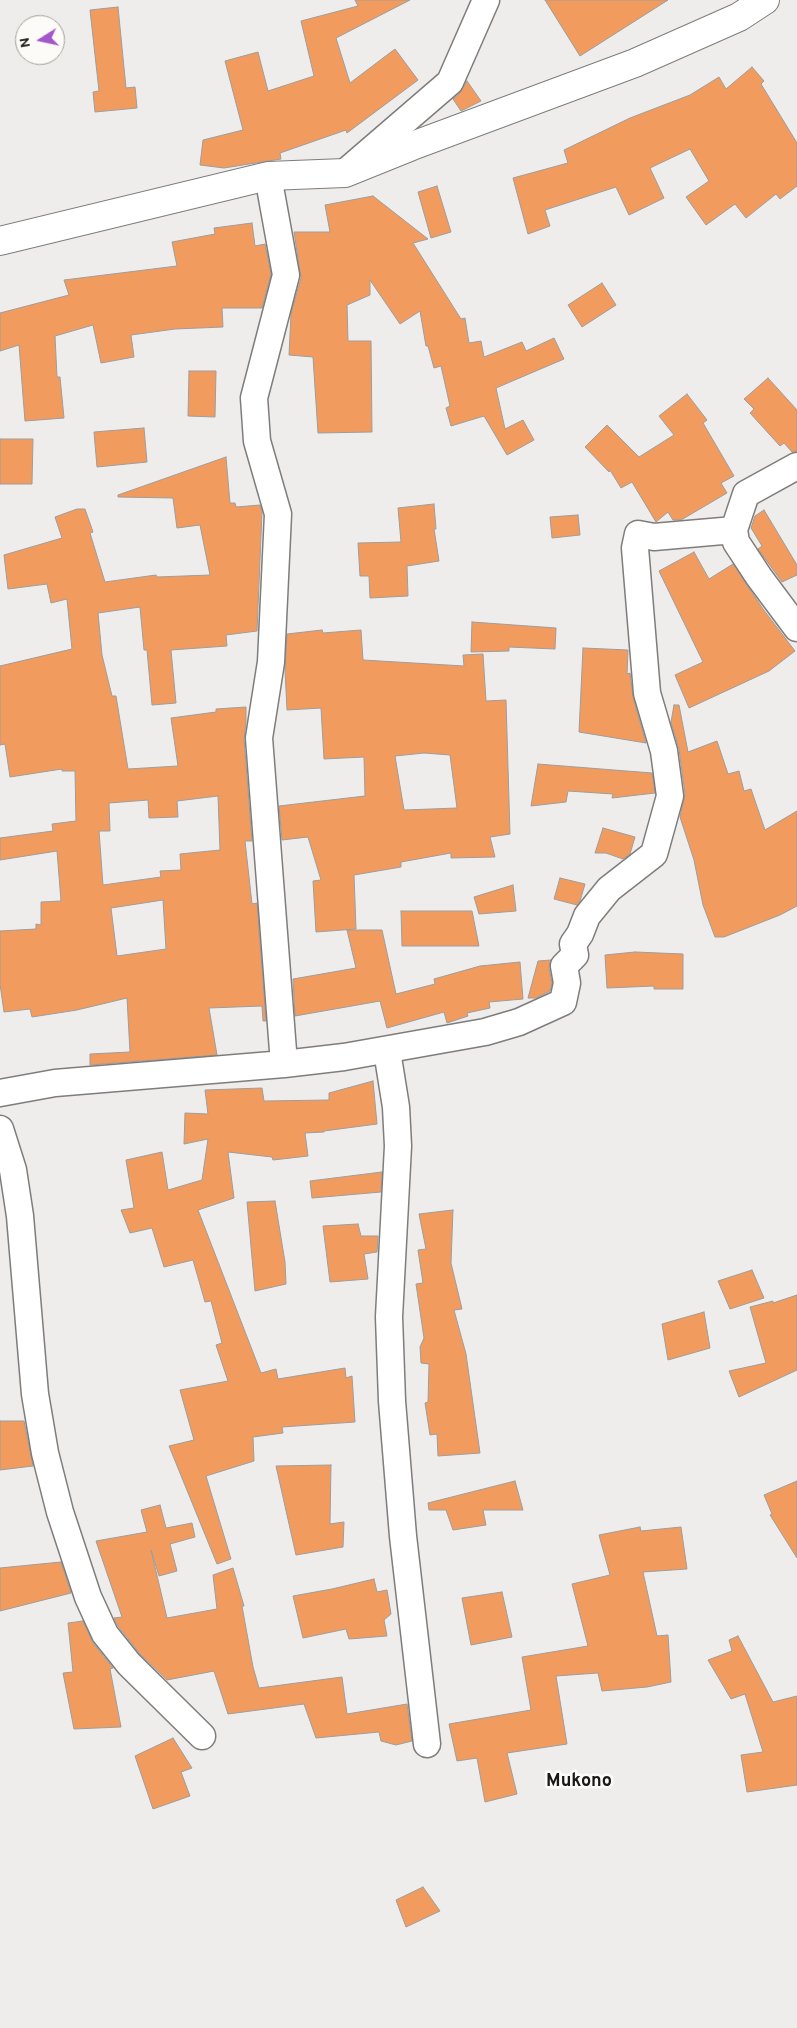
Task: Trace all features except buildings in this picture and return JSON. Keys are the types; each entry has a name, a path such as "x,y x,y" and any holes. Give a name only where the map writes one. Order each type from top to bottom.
{"street":[{"path":"345,173 450,82 486,0"},
{"path":"0,241 268,176 345,173 635,63 739,17 765,0"},
{"path":"268,176 286,275 254,398 257,441 278,514 271,662 259,738 284,1064"},
{"path":"797,466 746,494 734,530 736,542 797,628"},
{"path":"0,1093 56,1083 284,1064 388,1050 485,1032 519,1022 564,1002 566,983 564,966 574,955 573,944 580,934 587,916 608,889 654,854 670,796 664,751 648,693 635,548 638,534 654,537 734,530"},
{"path":"388,1050 396,1107 398,1146 389,1317 392,1401 403,1536 427,1744"},
{"path":"0,1129 13,1170 20,1216 40,1423 45,1453 63,1522 88,1597 105,1634 129,1664 202,1736"}],"district":[{"name":"Mukono","path":"579,1782"}]}
